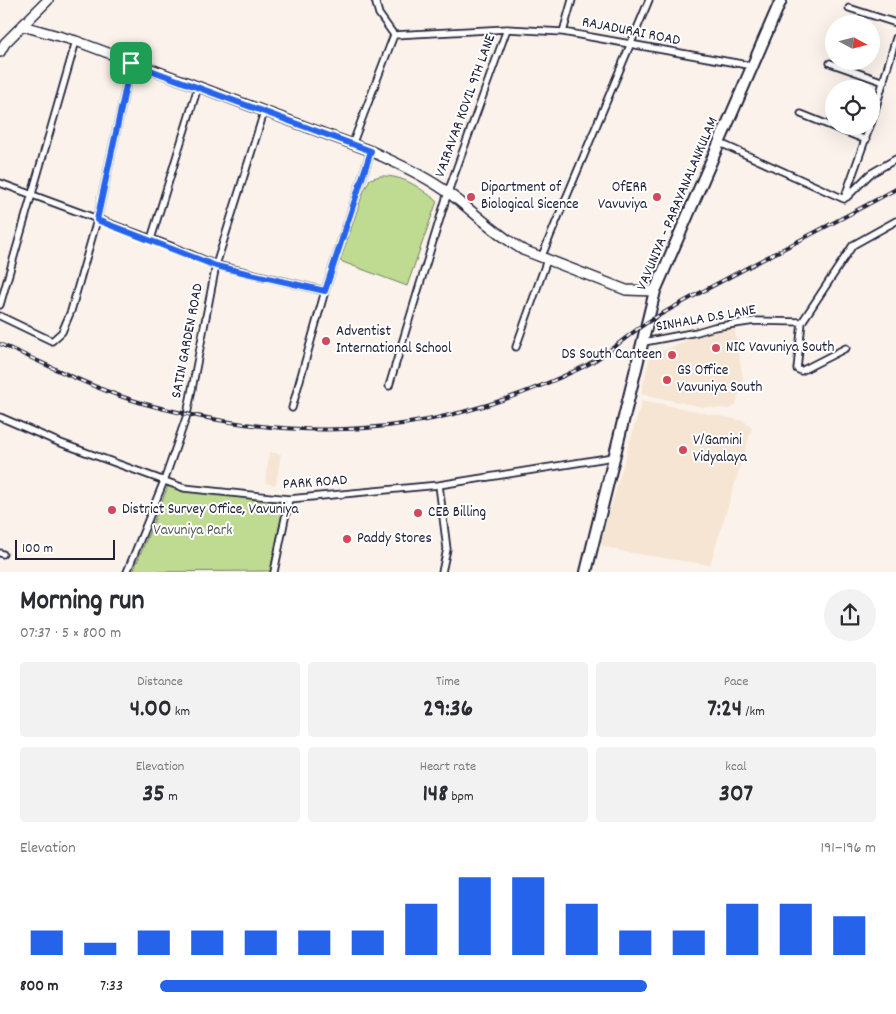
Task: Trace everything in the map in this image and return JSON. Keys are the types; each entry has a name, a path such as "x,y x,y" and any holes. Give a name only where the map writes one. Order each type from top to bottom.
{"highway":[{"name":"VAVUNIYA - PARAYANALANKULAM","path":"586,572 655,291 781,0"}],"street":[{"path":"0,50 48,0"},
{"path":"352,145 394,35 379,14 375,0"},
{"path":"563,32 572,0"},
{"path":"516,346 544,259 649,0"},
{"path":"849,8 896,23"},
{"path":"23,26 76,41 371,151 412,170 448,192 508,241 544,259 626,290 655,291"},
{"name":"RAJADURAI ROAD","path":"394,35 508,29 563,32 753,66"},
{"name":"VAIRAVAR KOVIL 9TH LANE","path":"389,386 448,192 508,29"},
{"path":"880,95 896,38"},
{"path":"0,305 33,196 76,41"},
{"path":"0,316 52,340 62,332 71,311 97,220 131,63"},
{"path":"850,70 884,82"},
{"path":"151,239 198,87"},
{"name":"SATIN GARDEN ROAD","path":"127,572 164,481 187,415 216,266 264,112"},
{"path":"801,114 866,140"},
{"path":"844,199 868,135"},
{"path":"720,143 844,199"},
{"path":"292,408 325,291 371,151"},
{"path":"844,199 870,174 896,159"},
{"path":"0,183 151,239 216,266 325,291"},
{"path":"846,348 801,371 797,369 802,322 853,245 896,221"},
{"name":"SINHALA D.S LANE","path":"644,342 714,327 755,321 802,322"},
{"name":"PARK ROAD","path":"0,417 58,442 184,488 289,499 439,485 613,457"},
{"path":"439,485 447,549 442,572"},
{"path":"274,572 289,499"}],"shaded area":[{"path":"734,325 743,378 736,405 731,409 702,407 641,394 650,356 682,343 699,332"},
{"path":"642,400 744,421 752,428 710,565 624,552 600,545"},
{"path":"269,452 281,454 276,485 265,483"}],"green space":[{"path":"380,176 403,180 437,201 407,286 340,261 363,193 370,179"},
{"name":"Vavuniya Park","path":"169,484 285,500 270,571 133,572"}],"railway":[{"path":"0,344 120,396 172,411 224,421 272,427 363,428 408,423 452,415 495,402 539,387 583,367 601,357 651,320 896,189"}],"place":[{"name":"Dipartment of Biological Sicence","path":"471,197"},
{"name":"OfERR Vavuviya","path":"657,197"},
{"name":"Adventist International School","path":"326,341"},
{"name":"NIC Vavuniya South","path":"716,348"},
{"name":"DS South Canteen","path":"672,355"},
{"name":"GS Office Vavuniya South","path":"667,380"},
{"name":"V/Gamini Vidyalaya","path":"683,450"},
{"name":"District Survey Office, Vavuniya","path":"112,510"},
{"name":"CEB Billing","path":"418,513"},
{"name":"Paddy Stores","path":"347,539"}],"route":[{"path":"131,63 371,151 325,291 216,266 112,224 97,220 131,63"}]}
